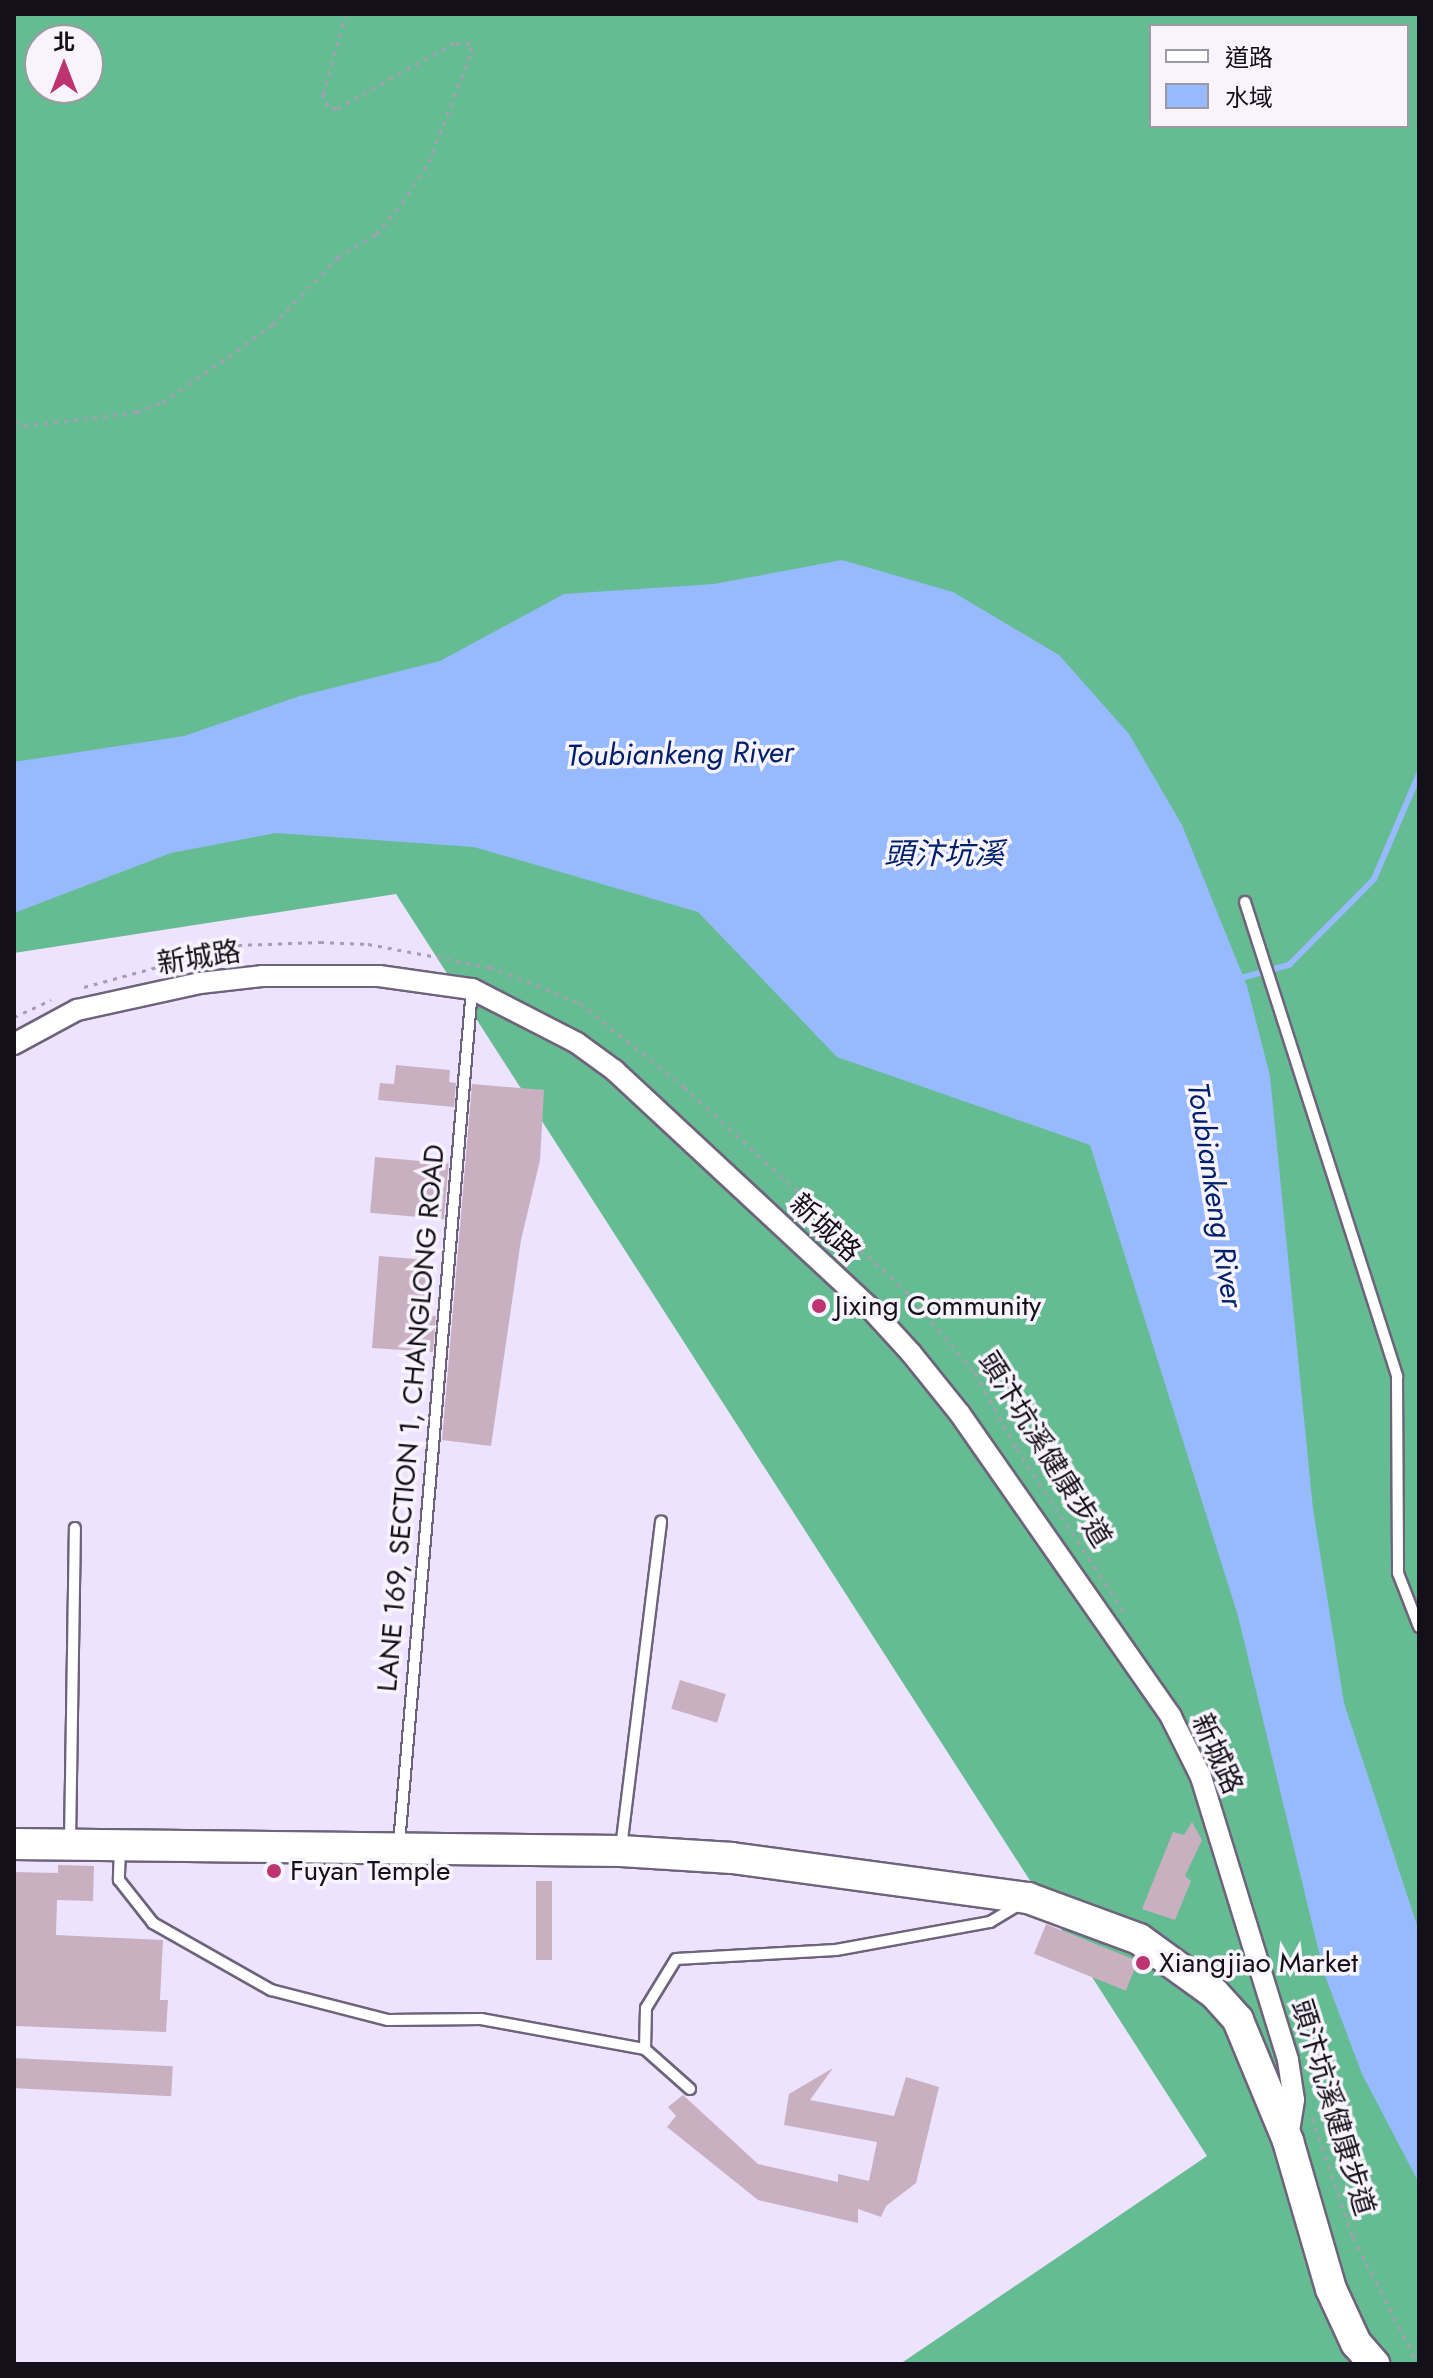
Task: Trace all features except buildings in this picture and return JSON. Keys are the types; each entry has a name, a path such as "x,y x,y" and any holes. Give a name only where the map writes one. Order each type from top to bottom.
{"main road":[{"path":"14,1844 398,1851 621,1851 732,1858 1028,1898 1139,1939 1214,1993 1238,2020 1288,2141 1331,2289 1356,2343 1374,2364"}],"street":[{"name":"新城路","path":"14,1044 77,1010 200,983 262,976 379,976 472,989 577,1043 614,1070 868,1306 960,1414 1171,1717 1201,1777 1288,2060 1294,2100 1288,2141"}],"lane":[{"path":"1245,902 1397,1376 1398,1573 1419,1627"},
{"name":"LANE 169, SECTION 1, CHANGLONG ROAD","path":"398,1851 472,989"},
{"path":"621,1851 661,1521"},
{"path":"70,1844 75,1528"},
{"path":"120,1844 119,1880 153,1923 271,1990 388,2020 481,2019 645,2049 690,2089"},
{"path":"645,2049 646,2008 676,1959 836,1950 990,1922 1028,1898"}],"path":[{"path":"14,429 137,412 163,402 273,325 338,257 376,234 417,186 472,51 470,44 454,43 336,109 328,106 323,94 346,14"},
{"path":"14,421 24,426"},
{"name":"頭汴坑溪健康步道","path":"69,993 144,967 238,945 320,942 368,944 490,967 580,1003 684,1087 923,1309 975,1373 1017,1449 1128,1619"},
{"path":"14,1017 58,997"},
{"name":"頭汴坑溪健康步道","path":"1308,2108 1353,2237 1418,2364"}],"green space":[{"path":"14,14 1419,14 1419,2364 900,2364 1207,2156 396,894 14,953"}],"water":[{"name":"頭汴坑溪","path":"842,560 953,592 1059,655 1129,734 1182,825 1247,986 1270,1076 1313,1509 1344,1703 1419,1931 1419,2183 1362,2074 1324,1973 1238,1616 1090,1145 837,1057 698,912 474,847 276,833 171,853 14,913 14,762 184,736 300,696 440,661 564,594 714,584"}],"waterway":[{"path":"1237,979 1289,965 1374,879 1419,774"}],"place":[{"name":"Jixing Community","path":"819,1306"},
{"name":"Fuyan Temple","path":"274,1871"},
{"name":"Xiangjiao Market","path":"1143,1963"}],"water label":[{"name":"Toubiankeng River","path":"680,754"},
{"name":"Toubiankeng River","path":"1215,1195"}]}
